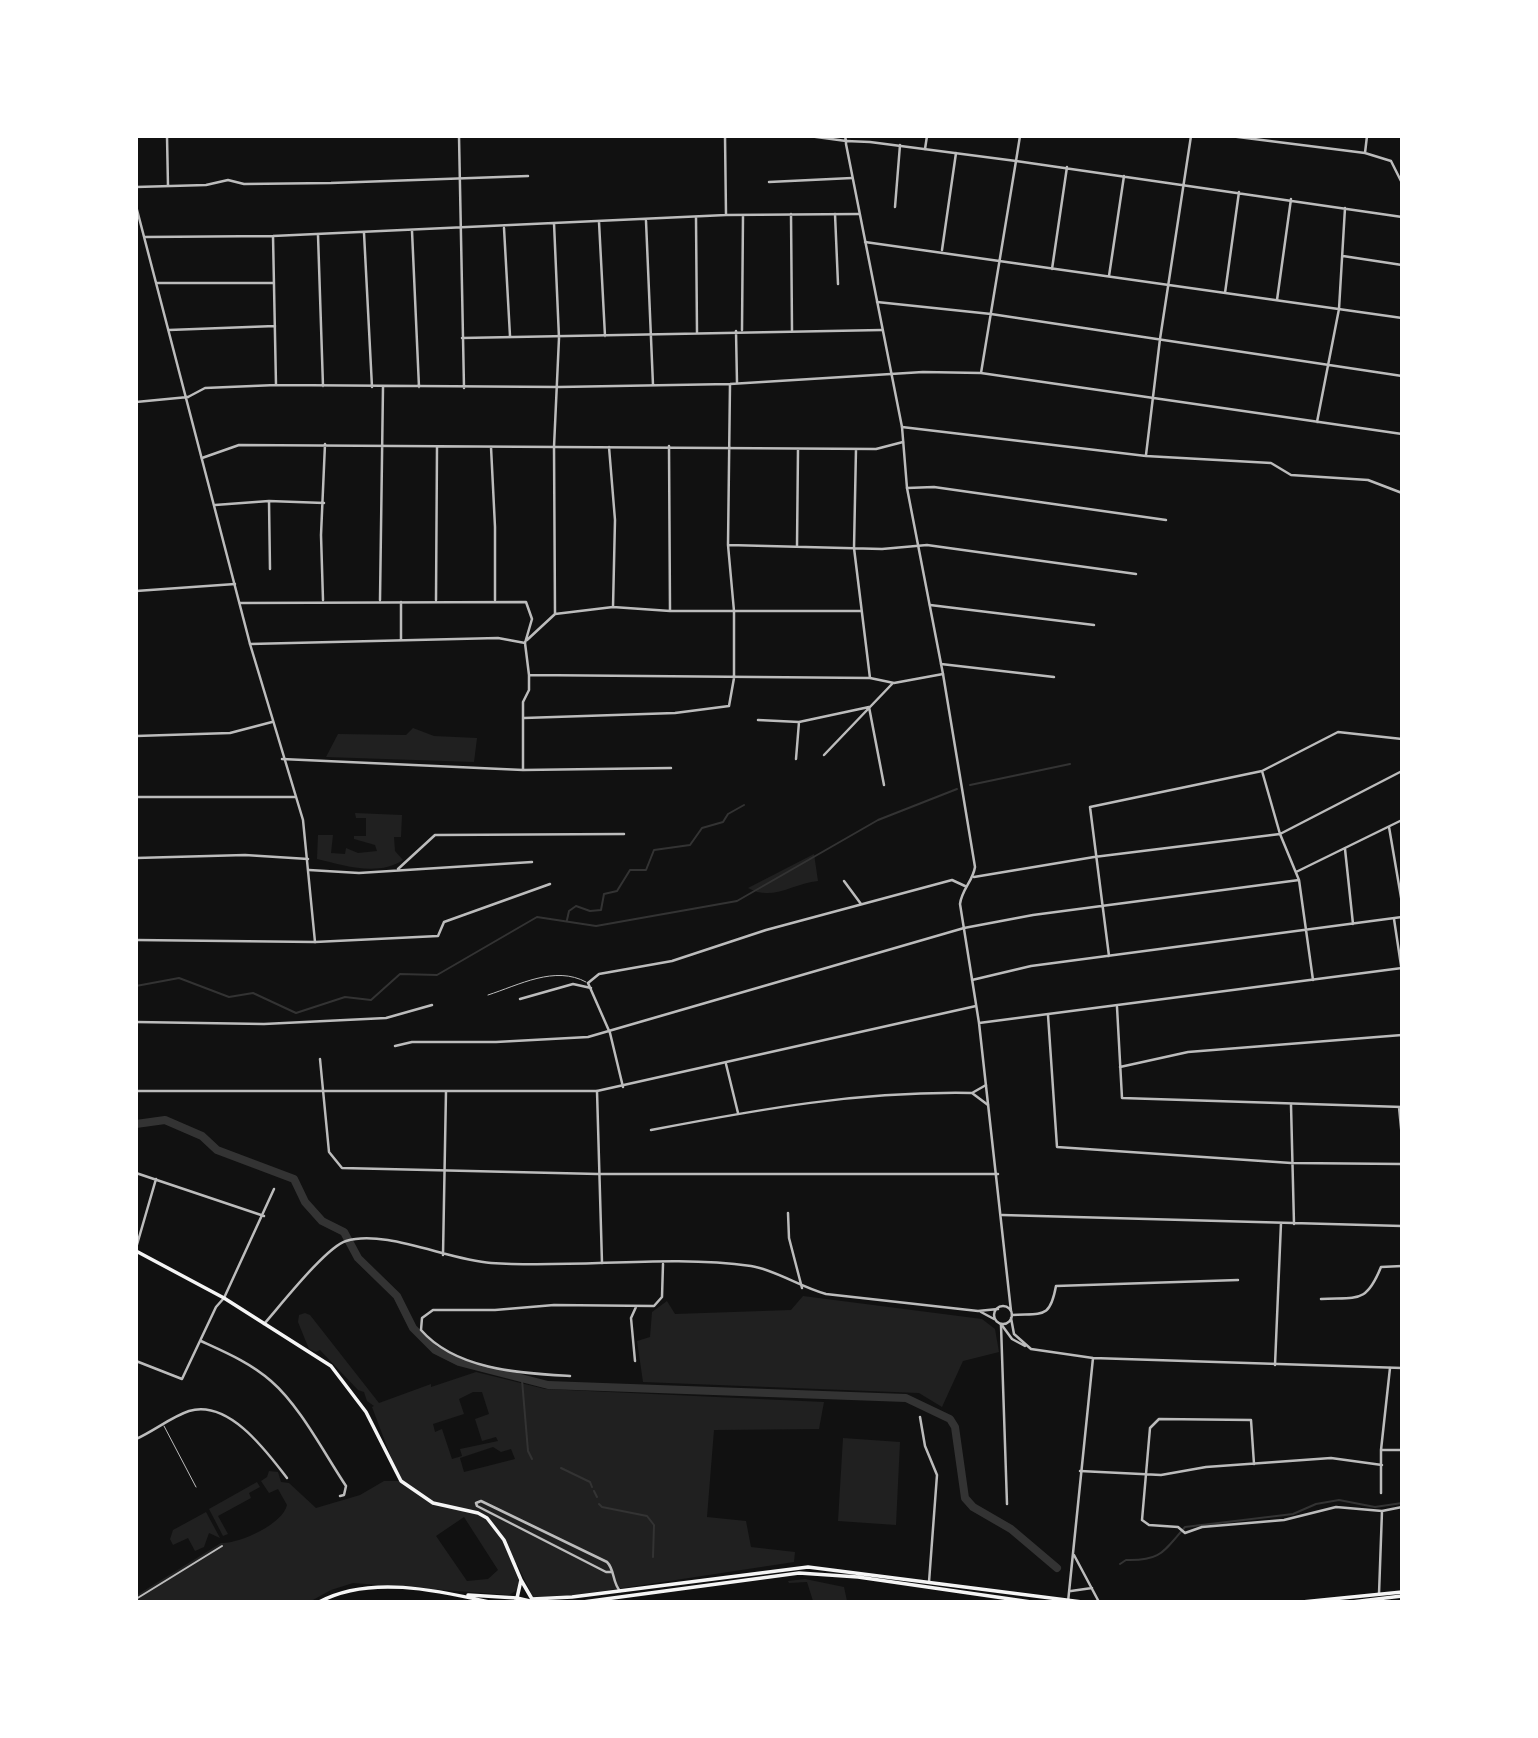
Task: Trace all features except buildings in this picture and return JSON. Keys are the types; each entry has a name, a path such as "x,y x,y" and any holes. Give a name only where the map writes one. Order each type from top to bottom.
{"main road":[{"path":"136,1250 224,1298 324,1360 338,1373 366,1412 401,1481 433,1503 478,1513 487,1518 504,1540 521,1580 533,1600"},
{"path":"319,1601 360,1588 533,1600 808,1567 1082,1601"},
{"path":"583,1601 799,1573 839,1574 1031,1601"},
{"path":"516,1600 521,1580"},
{"path":"1302,1601 1402,1594"},
{"path":"1352,1601 1402,1594"},
{"path":"459,1595 489,1601"}],"street":[{"path":"167,136 169,187"},
{"path":"458,136 458,229 464,387"},
{"path":"725,136 726,215"},
{"path":"809,136 1067,167 1402,216"},
{"path":"870,136 870,142"},
{"path":"925,149 927,136"},
{"path":"981,373 1020,136"},
{"path":"1146,456 1160,339 1191,136"},
{"path":"1230,136 1365,153 1391,161 1402,183"},
{"path":"1365,153 1367,136"},
{"path":"846,139 902,427 907,488 953,730 975,867 974,877"},
{"path":"895,206 900,145"},
{"path":"942,251 956,153"},
{"path":"1052,269 1067,167"},
{"path":"1109,276 1125,175"},
{"path":"136,187 169,187 228,180 256,184 528,176"},
{"path":"769,182 852,178"},
{"path":"1226,293 1239,191"},
{"path":"1277,300 1291,200"},
{"path":"136,206 188,397 250,644 306,835 315,942"},
{"path":"1317,422 1339,309 1345,208"},
{"path":"791,214 792,330"},
{"path":"835,214 838,284"},
{"path":"145,237 412,231 726,215 859,214"},
{"path":"742,330 743,215"},
{"path":"696,217 697,333"},
{"path":"646,220 653,385"},
{"path":"599,222 605,336"},
{"path":"554,223 559,338 559,387 554,447 555,614"},
{"path":"136,225 142,225"},
{"path":"504,226 510,336"},
{"path":"412,231 418,387"},
{"path":"364,232 372,387"},
{"path":"318,234 323,386"},
{"path":"273,236 276,385"},
{"path":"865,242 1402,318"},
{"path":"1343,257 1402,265"},
{"path":"157,283 274,284"},
{"path":"877,302 991,314 1402,376"},
{"path":"169,330 276,326"},
{"path":"462,338 651,336 742,330 882,330"},
{"path":"736,331 737,383"},
{"path":"136,402 188,397 205,388 276,385 559,387 730,384 892,374 981,373 1152,400 1402,434"},
{"path":"524,718 674,713 729,706 734,678 734,611 728,545 730,384"},
{"path":"380,600 383,387"},
{"path":"902,427 1146,456 1271,463 1291,475 1368,481 1402,493"},
{"path":"202,458 239,445 876,449 903,442"},
{"path":"323,600 321,535 325,444"},
{"path":"669,446 670,611"},
{"path":"436,600 437,447"},
{"path":"491,447 495,600"},
{"path":"610,447 615,520 613,607"},
{"path":"797,546 798,449"},
{"path":"856,449 854,548 870,678"},
{"path":"907,488 934,487 1166,520"},
{"path":"215,505 269,501 324,503"},
{"path":"269,501 270,569"},
{"path":"728,545 854,548 927,545 1136,574"},
{"path":"136,591 234,584"},
{"path":"240,603 323,600 526,602 532,619 525,643 528,652 529,690 523,702 523,770"},
{"path":"401,600 401,640"},
{"path":"930,605 1094,625"},
{"path":"525,643 555,614 613,607 670,611 861,611"},
{"path":"250,644 498,638 525,643"},
{"path":"941,664 1054,677"},
{"path":"529,675 870,678 894,683 943,674"},
{"path":"824,755 894,683"},
{"path":"758,720 799,722 869,707"},
{"path":"869,707 884,785"},
{"path":"136,736 230,733 272,722"},
{"path":"796,759 799,722"},
{"path":"1110,956 1094,857 1090,807 1262,771 1338,732 1402,739"},
{"path":"282,759 523,770 671,768"},
{"path":"1262,771 1280,834 1299,880 1313,980"},
{"path":"1031,1349 1014,1334 1008,1294 998,1174 979,1023 960,904 965,886 974,877 1094,857 1280,834 1402,771"},
{"path":"136,797 295,796"},
{"path":"1296,872 1402,820"},
{"path":"1389,827 1402,903"},
{"path":"398,869 435,835 624,834"},
{"path":"1345,849 1353,925"},
{"path":"136,858 245,855 309,859"},
{"path":"309,870 359,873 532,862"},
{"path":"624,1087 610,1033 588,983 599,974 672,961 766,930 952,880 965,886"},
{"path":"395,1046 412,1042 496,1042 610,1033 964,929 1033,915 1299,880"},
{"path":"844,881 860,904"},
{"path":"136,940 315,942 438,936 444,922 550,884"},
{"path":"972,980 1031,966 1402,917"},
{"path":"979,1023 1402,969 1394,919"},
{"path":"520,999 573,984 591,988"},
{"path":"136,1022 264,1024 386,1018 432,1005"},
{"path":"136,1091 597,1091 976,1006"},
{"path":"1116,1007 1122,1098 1400,1107 1402,1138"},
{"path":"1048,1014 1057,1147 1291,1163 1402,1164"},
{"path":"1119,1067 1188,1052 1402,1035"},
{"path":"320,1059 329,1152 342,1168 598,1174 998,1174"},
{"path":"726,1064 738,1113"},
{"path":"650,1130 738,1113 873,1094 972,1093 986,1085"},
{"path":"443,1255 446,1091"},
{"path":"597,1091 602,1263"},
{"path":"972,1093 988,1105"},
{"path":"1290,1105 1293,1224"},
{"path":"136,1173 264,1216"},
{"path":"136,1250 156,1179"},
{"path":"136,1361 181,1380 264,1216 274,1189"},
{"path":"788,1213 789,1238 802,1288"},
{"path":"1002,1215 1402,1226"},
{"path":"1275,1365 1281,1223"},
{"path":"264,1324 341,1242 354,1239 392,1241 443,1255 491,1263 754,1267 802,1288 825,1294 978,1311 999,1308 1011,1315"},
{"path":"570,1376 534,1374 471,1361 440,1348 421,1330 422,1318 433,1310 654,1306 661,1301 663,1264"},
{"path":"1321,1299 1359,1297 1372,1288 1381,1267 1402,1266"},
{"path":"999,1323 1011,1315 1046,1313 1052,1307 1056,1286 1238,1280"},
{"path":"1008,1294 995,1313 999,1323 1012,1339 1031,1349 1093,1358 1402,1368"},
{"path":"635,1361 631,1318 636,1307"},
{"path":"978,1311 999,1323"},
{"path":"999,1323 1007,1504"},
{"path":"201,1341 236,1358 268,1378 282,1391 346,1486 344,1494 340,1496"},
{"path":"1069,1601 1093,1358"},
{"path":"1381,1493 1381,1450 1390,1368"},
{"path":"136,1439 197,1409 218,1413 249,1435 287,1478"},
{"path":"920,1417 925,1446 937,1475 929,1583"},
{"path":"1254,1464 1251,1420 1159,1419 1150,1428 1142,1520 1149,1525 1180,1528 1184,1532 1202,1527 1284,1520 1336,1507 1382,1511 1402,1507"},
{"path":"1381,1450 1402,1450"},
{"path":"1080,1472 1146,1472 1161,1475 1331,1458 1382,1465"},
{"path":"612,1572 606,1572 582,1560 477,1506 477,1503 481,1501 607,1562 612,1572 613,1584 620,1591"},
{"path":"1379,1594 1382,1511"},
{"path":"136,1599 222,1546"},
{"path":"1074,1555 1098,1601"},
{"path":"1070,1592 1092,1588"}],"lane":[{"path":"488,995 553,974 575,976 588,983"},
{"path":"164,1426 196,1487"}],"shaded area":[{"path":"413,728 434,736 477,738 474,762 326,757 338,734 406,735"},
{"path":"355,813 402,815 401,837 394,837 395,851 403,860 383,868 372,869 317,859 318,835 333,835 331,853 345,854 346,848 358,853 377,851 375,845 354,839 354,836 366,836 366,818 356,818"},
{"path":"814,854 818,881 766,893 748,888"},
{"path":"803,1296 982,1319 995,1329 999,1352 963,1361 942,1407 919,1393 643,1382 637,1341 650,1337 652,1312 667,1301 675,1314 791,1310"},
{"path":"299,1315 310,1315 379,1403 431,1384 431,1387 476,1372 545,1389 824,1402 819,1429 714,1430 707,1517 746,1521 751,1547 795,1552 794,1562 577,1595 533,1597 517,1564 513,1566 519,1581 517,1590 509,1595 353,1583 331,1590 311,1601 137,1602 137,1595 221,1543 259,1532 278,1519 287,1505 278,1489 269,1493 261,1481 267,1477 269,1471 278,1472 281,1482 289,1483 316,1508 360,1495 384,1481 400,1481 372,1407 374,1406 367,1401 364,1392 358,1390 320,1350 316,1352 309,1349 298,1322","holes":["473,1392 482,1392 489,1414 475,1419 482,1441 496,1437 498,1441 460,1449 462,1456 452,1459 442,1429 435,1432 433,1424 464,1414 459,1399","493,1447 501,1452 511,1449 515,1459 464,1472 460,1458","464,1517 498,1570 488,1579 467,1581 436,1536"]},
{"path":"843,1438 900,1442 896,1525 838,1521"},
{"path":"257,1482 260,1487 249,1493 251,1498 218,1516 228,1534 223,1536 209,1509"},
{"path":"206,1512 220,1538 209,1533 204,1547 195,1551 188,1538 173,1545 170,1539 173,1530"},
{"path":"805,1579 844,1587 847,1601 813,1601 807,1582 788,1581"}],"waterway":[{"path":"970,785 1070,764"},
{"path":"136,986 179,978 229,997 253,993 296,1013 345,997 371,1000 400,974 437,975 537,917 596,926 737,901 878,820 957,789"},
{"path":"567,920 569,911 576,906 590,911 601,910 604,894 617,891 630,870 646,870 654,850 690,845 702,828 723,822 728,814 744,805"},
{"path":"136,1124 165,1120 202,1136 217,1150 294,1179 305,1202 322,1221 344,1232 358,1258 397,1296 413,1328 435,1350 459,1362 548,1385 906,1398 950,1419 955,1427 965,1498 973,1507 1011,1529 1057,1568"},
{"path":"522,1380 528,1451 532,1459"},
{"path":"561,1468 590,1482 592,1487"},
{"path":"594,1491 597,1497"},
{"path":"1120,1564 1126,1560 1154,1557 1185,1527 1293,1514 1316,1504 1339,1500 1375,1507 1402,1503"},
{"path":"599,1504 602,1507 647,1516 654,1525 653,1557"}]}
